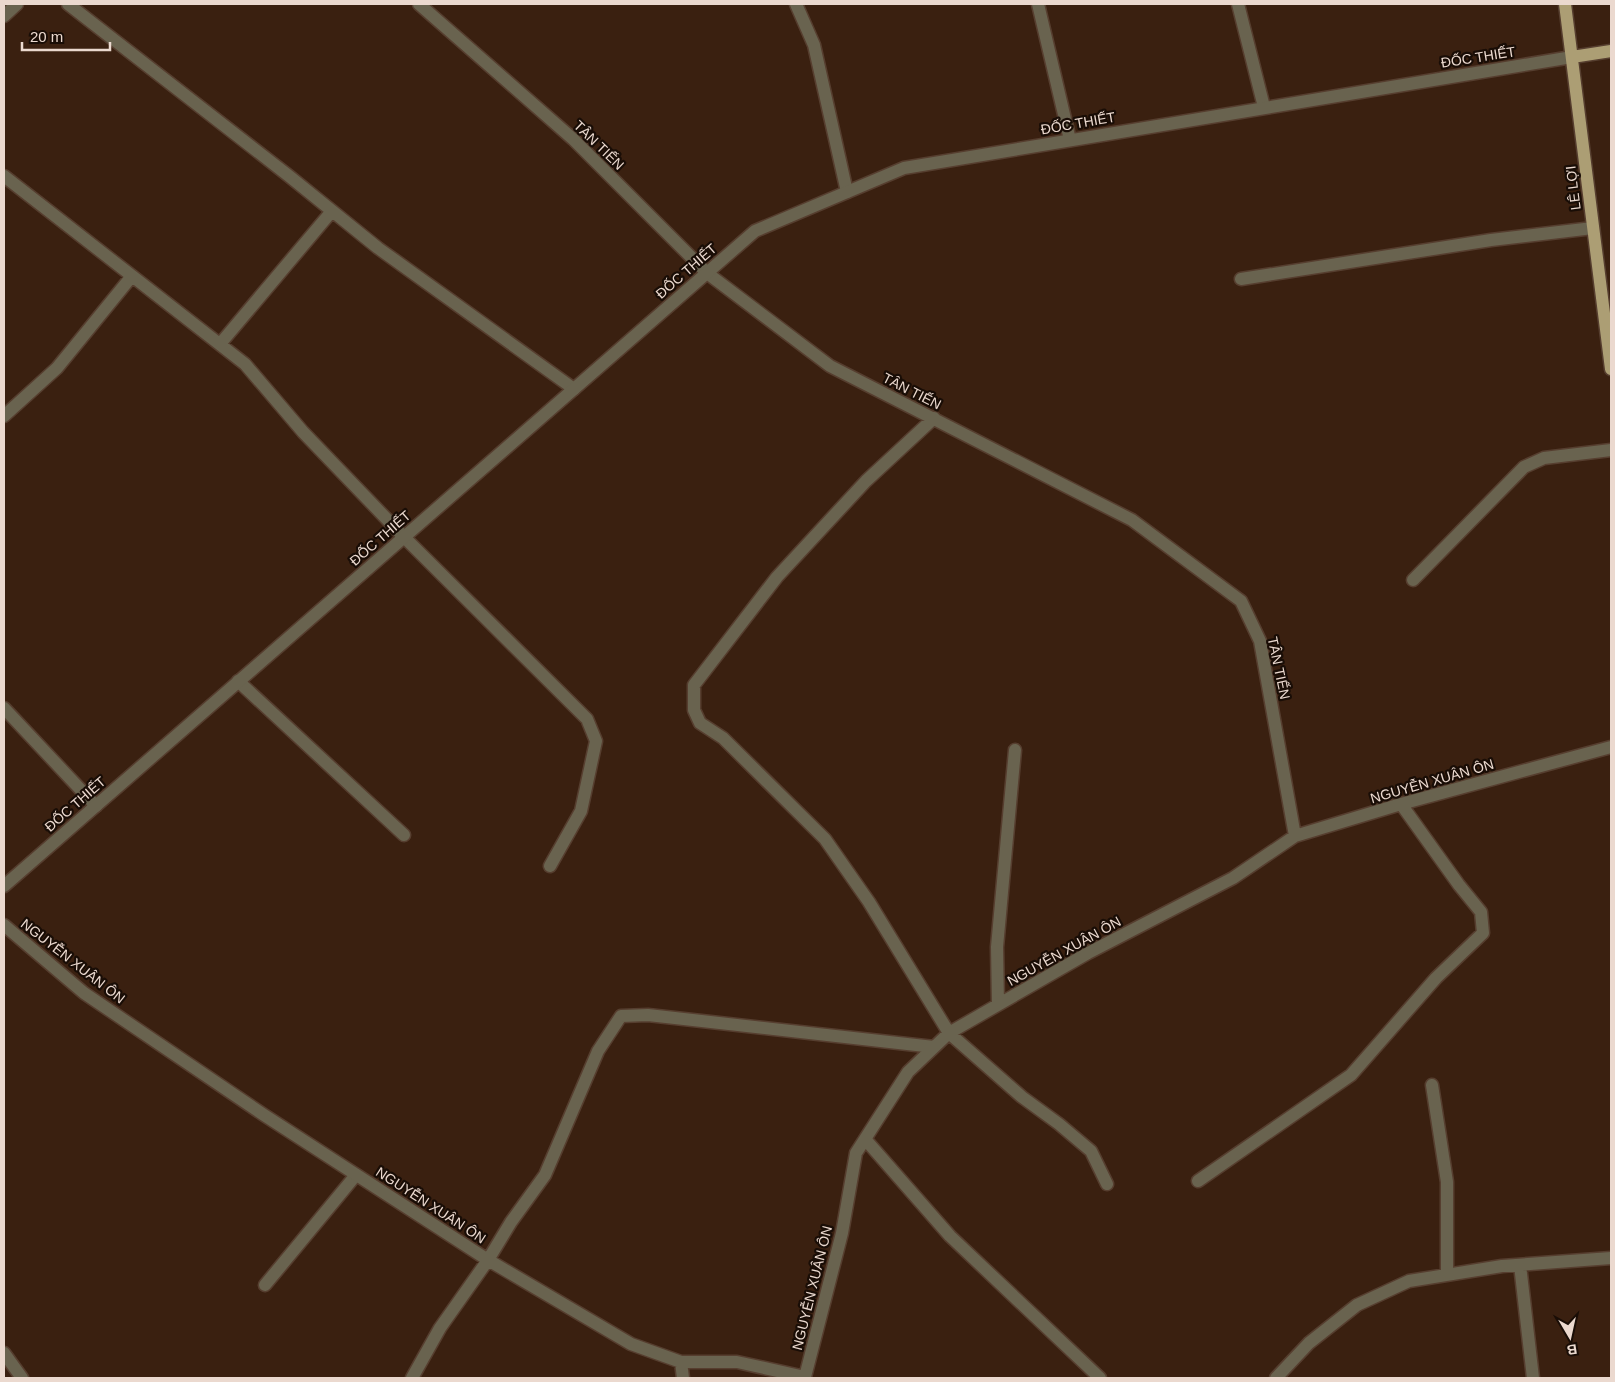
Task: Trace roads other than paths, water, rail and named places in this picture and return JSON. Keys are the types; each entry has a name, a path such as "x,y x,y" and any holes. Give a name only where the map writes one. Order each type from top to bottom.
{"main road":[{"name":"LÊ LỢI","path":"1566,4 1611,369"},
{"path":"1572,57 1611,51"}],"street":[{"path":"4,16 17,4"},
{"path":"68,4 378,248 574,389"},
{"name":"TÂN TIẾN","path":"419,4 574,139 707,273 830,366 1132,520 1241,601 1260,641 1295,836"},
{"path":"796,4 814,45 847,192"},
{"path":"1038,4 1070,140"},
{"path":"1238,4 1264,108"},
{"name":"ĐỐC THIẾT","path":"4,886 755,231 904,168 1572,57"},
{"path":"4,176 245,364 303,432 404,537 587,719 596,741 582,811 550,866"},
{"path":"220,344 332,211"},
{"path":"1241,279 1491,240 1593,228"},
{"path":"4,416 56,368 132,276"},
{"path":"934,418 866,481 777,577 694,685 694,710 700,723 722,738 825,839 869,902 949,1033 1022,1097 1059,1124 1091,1151 1108,1184"},
{"path":"1413,580 1524,467 1544,458 1611,450"},
{"path":"238,682 404,835"},
{"path":"4,708 96,806"},
{"name":"NGUYỄN XUÂN ÔN","path":"4,925 84,993 256,1109 488,1260 631,1344 681,1362 737,1362 805,1378 842,1233 856,1153 908,1072 949,1033 1088,953 1233,878 1295,836 1402,804 1611,747"},
{"path":"998,1004 997,947 1015,750"},
{"path":"1198,1181 1350,1075 1436,978 1483,933 1481,912 1459,886 1402,804"},
{"path":"412,1378 440,1328 488,1260 510,1222 545,1175 598,1051 621,1016 648,1015 934,1048"},
{"path":"1432,1086 1447,1182 1447,1275"},
{"path":"865,1139 950,1236 1100,1378"},
{"path":"265,1285 356,1175"},
{"path":"1276,1378 1308,1343 1357,1305 1409,1281 1520,1265 1611,1258"},
{"path":"1520,1265 1532,1378"},
{"path":"4,1353 22,1378"},
{"path":"681,1362 683,1378"}]}
